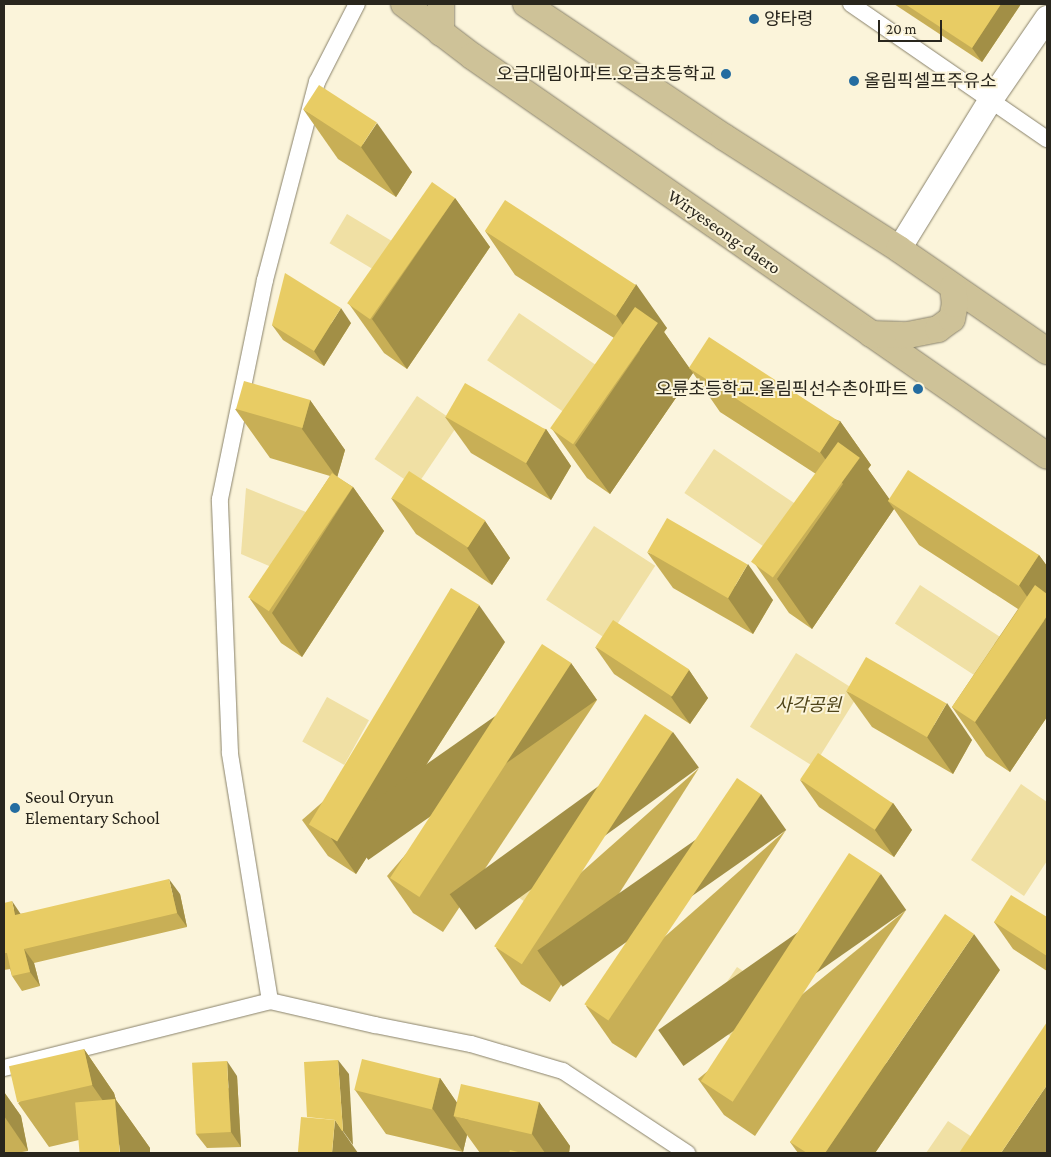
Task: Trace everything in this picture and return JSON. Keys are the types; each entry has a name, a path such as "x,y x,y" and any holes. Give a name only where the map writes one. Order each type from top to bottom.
{"main road":[{"name":"Wiryeseong-daero","path":"404,4 1047,456"},
{"path":"441,4 442,32"},
{"path":"526,4 724,137 899,249 1047,351"},
{"path":"871,334 908,335 938,329 952,319 955,304 953,287"}],"street":[{"path":"270,1000 230,754 220,498 266,280 317,82 357,4"},
{"path":"851,4 1047,139"},
{"path":"899,249 990,101 1047,18"},
{"path":"4,1068 270,1000 376,1025 471,1044 563,1071 687,1153"}],"green space":[{"path":"347,214 401,246 383,276 329,243"},
{"path":"519,313 609,373 577,421 487,360"},
{"path":"417,396 458,424 416,487 375,459"},
{"path":"714,449 803,509 773,553 684,493"},
{"path":"246,488 316,516 290,575 241,554"},
{"path":"594,526 655,566 607,640 546,600"},
{"path":"920,585 1011,644 986,683 895,624"},
{"name":"사각공원","path":"796,653 860,693 814,767 750,727"},
{"path":"327,697 369,720 344,765 302,742"},
{"path":"1021,784 1047,802 1047,861 1024,896 971,860"},
{"path":"540,838 569,858 534,908 505,888"},
{"path":"737,967 775,993 741,1043 703,1018"},
{"path":"948,1121 978,1141 970,1153 926,1153"}],"building":[{"path":"905,4 1001,4 972,48"},
{"path":"319,85 377,123 361,147 303,109"},
{"path":"432,182 455,198 370,319 347,303"},
{"path":"505,200 636,285 616,316 485,231"},
{"path":"285,273 341,308 314,351 272,325"},
{"path":"635,307 658,323 573,444 550,428"},
{"path":"709,337 840,422 820,453 689,368"},
{"path":"244,381 310,400 302,428 236,409"},
{"path":"465,383 546,429 526,463 446,417"},
{"path":"838,442 860,458 773,578 751,562"},
{"path":"908,470 1039,555 1019,586 888,501"},
{"path":"409,471 485,521 468,547 392,498"},
{"path":"332,473 353,487 269,611 248,597"},
{"path":"667,518 748,564 728,598 648,552"},
{"path":"1035,585 1047,594 1047,616 975,722 952,707"},
{"path":"451,588 479,605 337,842 309,825"},
{"path":"613,620 689,670 672,696 596,647"},
{"path":"542,644 571,663 419,897 390,878"},
{"path":"866,657 947,704 927,737 846,691"},
{"path":"645,714 673,732 522,964 494,946"},
{"path":"818,753 893,803 875,830 800,780"},
{"path":"737,778 761,794 608,1021 584,1004"},
{"path":"849,853 881,874 733,1102 701,1081"},
{"path":"169,879 177,913 24,949 30,972 12,976 7,953 4,953 4,903 12,901 15,915"},
{"path":"1011,895 1047,917 1047,956 994,922"},
{"path":"945,914 974,934 825,1153 807,1153 790,1142"},
{"path":"1047,1022 1047,1085 1001,1153 959,1153"},
{"path":"84,1049 92,1085 17,1102 9,1066"},
{"path":"362,1059 440,1078 432,1109 354,1090"},
{"path":"338,1060 343,1131 335,1120 307,1117 304,1062"},
{"path":"227,1061 231,1132 196,1134 192,1063"},
{"path":"461,1084 539,1102 532,1134 454,1116"},
{"path":"115,1099 120,1153 80,1153 75,1102"},
{"path":"301,1117 335,1120 332,1153 298,1153"},
{"path":"510,1150 522,1153 509,1153"}],"place":[{"name":"양타령","path":"754,19"},
{"name":"오금대림아파트.오금초등학교","path":"726,74"},
{"name":"올림픽셀프주유소","path":"854,81"},
{"name":"오륜초등학교.올림픽선수촌아파트","path":"918,389"},
{"name":"Seoul Oryun Elementary School","path":"15,808"}]}
